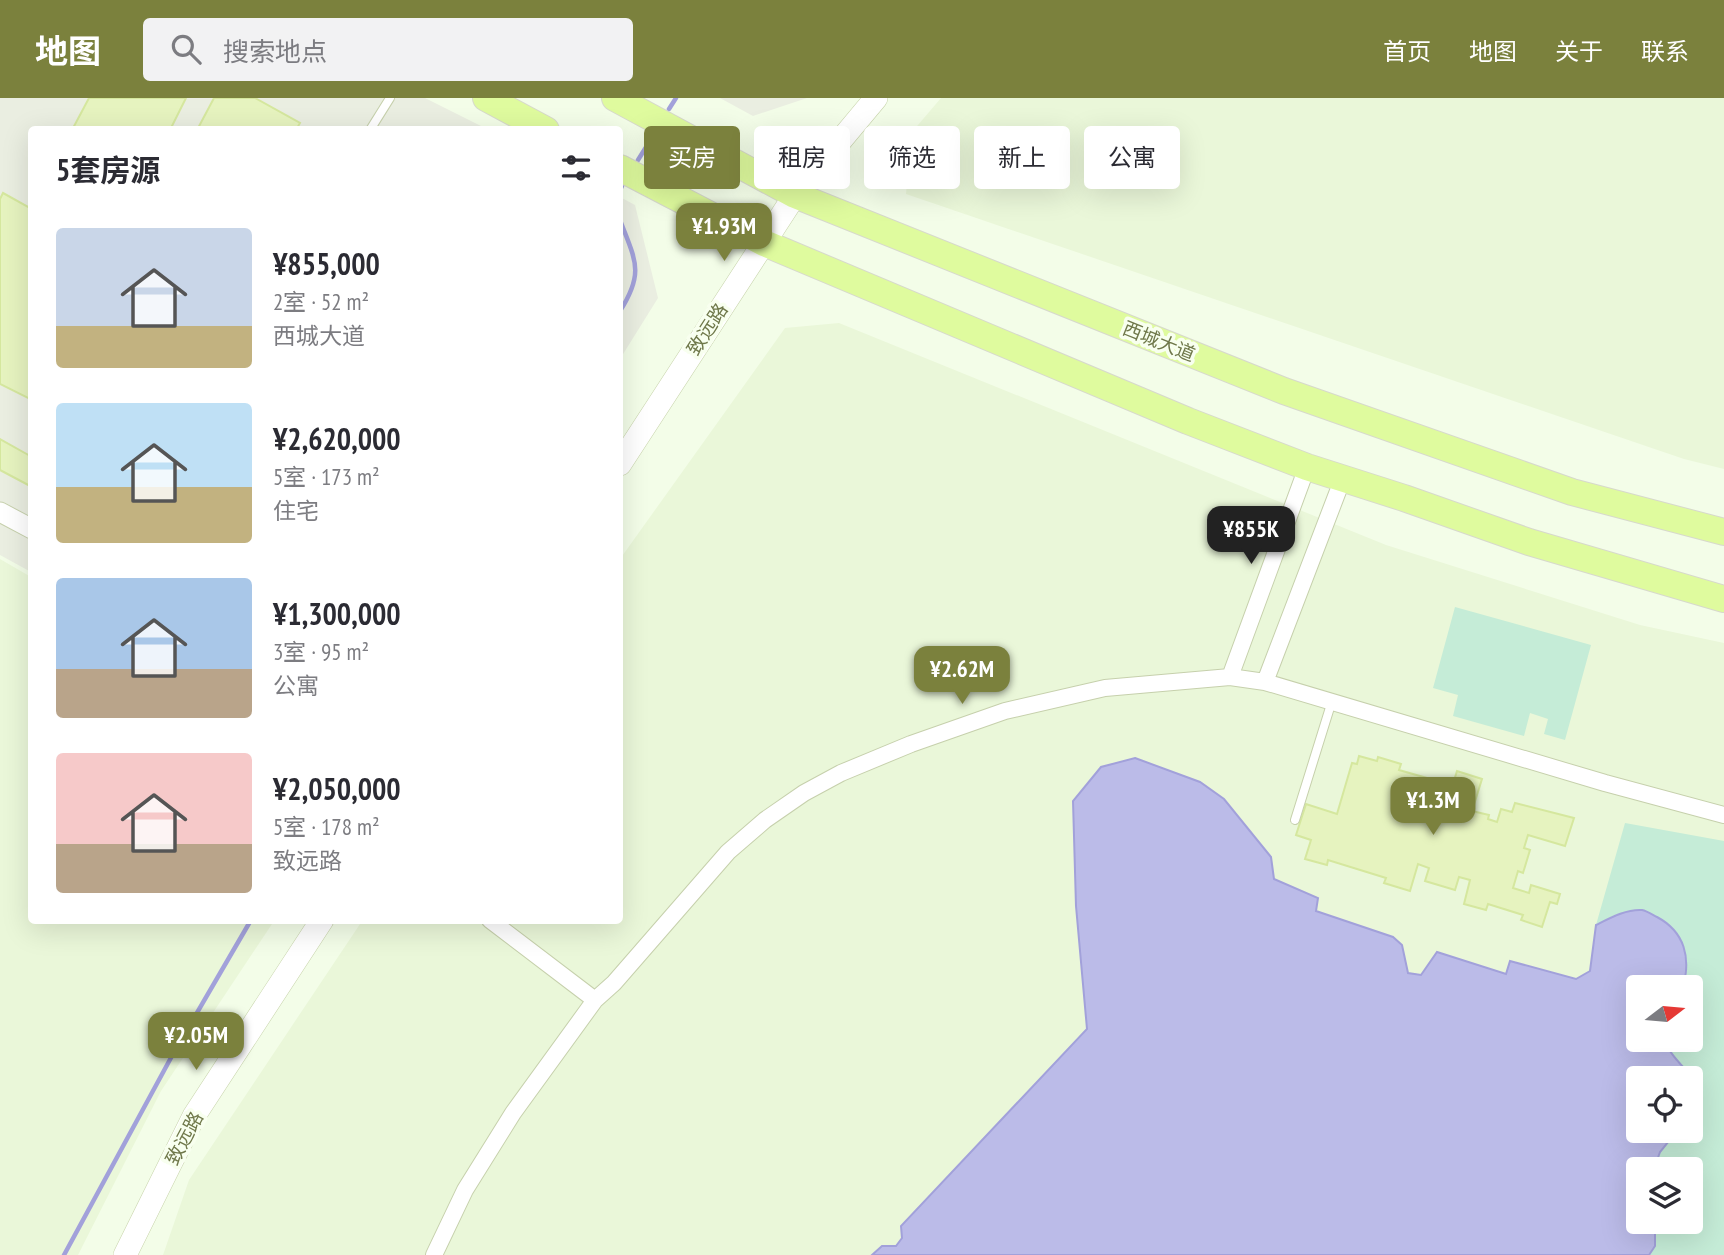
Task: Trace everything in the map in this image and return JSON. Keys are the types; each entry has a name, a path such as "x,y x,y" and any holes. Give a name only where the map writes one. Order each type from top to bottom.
{"highway":[{"path":"486,98 539,126"},
{"name":"西城大道","path":"615,98 795,195 1284,391 1572,492 1724,531"},
{"path":"623,170 764,243 1188,421 1307,467 1530,542 1724,599"}],"main road":[{"name":"致远路","path":"623,459 795,195 876,98"},
{"name":"致远路","path":"125,1255 194,1116 318,924"}],"street":[{"path":"1230,677 1307,467"},
{"path":"1265,682 1343,478"},
{"path":"0,512 28,527"},
{"path":"434,1255 472,1179 513,1113 595,1000 614,983 728,852 765,820 804,793 841,773 911,744 1005,711 1105,688 1230,677 1265,682 1605,783 1724,815"},
{"path":"495,924 595,1000"}],"lane":[{"path":"372,126 390,98"},
{"path":"1295,820 1332,701"}],"shaded area":[{"path":"0,98 425,98 481,126 28,126 28,570 0,555"},
{"path":"720,98 807,98 753,116"},
{"path":"941,98 1724,98 1724,469 1684,459 906,194 906,189 960,189 960,126 917,126"},
{"path":"623,199 635,205 658,298 623,354"},
{"path":"839,323 1386,545 1640,625 1724,643 1724,1255 163,1255 189,1180 360,924 623,924 623,555 785,328"},
{"path":"0,559 28,575 28,924 272,924 161,1091 78,1255 0,1255"},
{"path":"1455,607 1591,645 1565,740 1544,734 1548,719 1530,713 1524,736 1453,716 1458,695 1433,688"},
{"path":"1625,823 1724,841 1724,1255 1649,1255 1655,1246 1655,1234 1703,1234 1703,1157 1658,1157 1667,1143 1703,1143 1703,1066 1682,1066 1670,1052 1703,1052 1703,975 1687,975 1617,914 1596,925"}],"water":[{"path":"1135,758 1200,782 1224,799 1271,857 1274,879 1318,898 1316,911 1393,937 1402,945 1408,973 1421,975 1437,952 1506,974 1510,961 1576,979 1590,971 1596,925 1624,912 1642,910 1674,930 1684,947 1685,975 1626,975 1626,1052 1671,1052 1683,1066 1626,1066 1626,1143 1667,1143 1658,1157 1626,1157 1626,1234 1655,1234 1655,1246 1649,1255 872,1255 882,1246 896,1246 902,1238 901,1226 1087,1029 1076,906 1073,801 1101,767"}],"building":[{"path":"89,98 186,98 172,126 74,126"},
{"path":"214,98 255,98 300,123 298,126 199,126"},
{"path":"3,193 28,207 28,398 0,384 0,199"},
{"path":"0,439 28,455 28,485 0,470"},
{"path":"1359,756 1377,761 1378,757 1401,764 1399,770 1427,778 1421,800 1429,803 1430,798 1447,803 1457,771 1482,779 1472,811 1489,815 1488,819 1497,822 1501,809 1512,812 1515,803 1574,818 1565,846 1528,835 1524,848 1530,850 1523,873 1518,871 1513,888 1529,893 1531,885 1560,894 1557,904 1550,902 1542,927 1521,920 1523,915 1488,904 1486,910 1464,904 1470,880 1459,877 1455,890 1425,881 1429,868 1418,864 1410,891 1384,883 1386,878 1328,860 1327,865 1305,859 1311,840 1296,835 1306,804 1337,814 1352,763 1357,764"}],"waterway":[{"path":"669,109 676,98"},
{"path":"638,160 644,150"},
{"path":"623,228 635,266 633,286 623,306"},
{"path":"64,1255 173,1054 249,924"}]}
